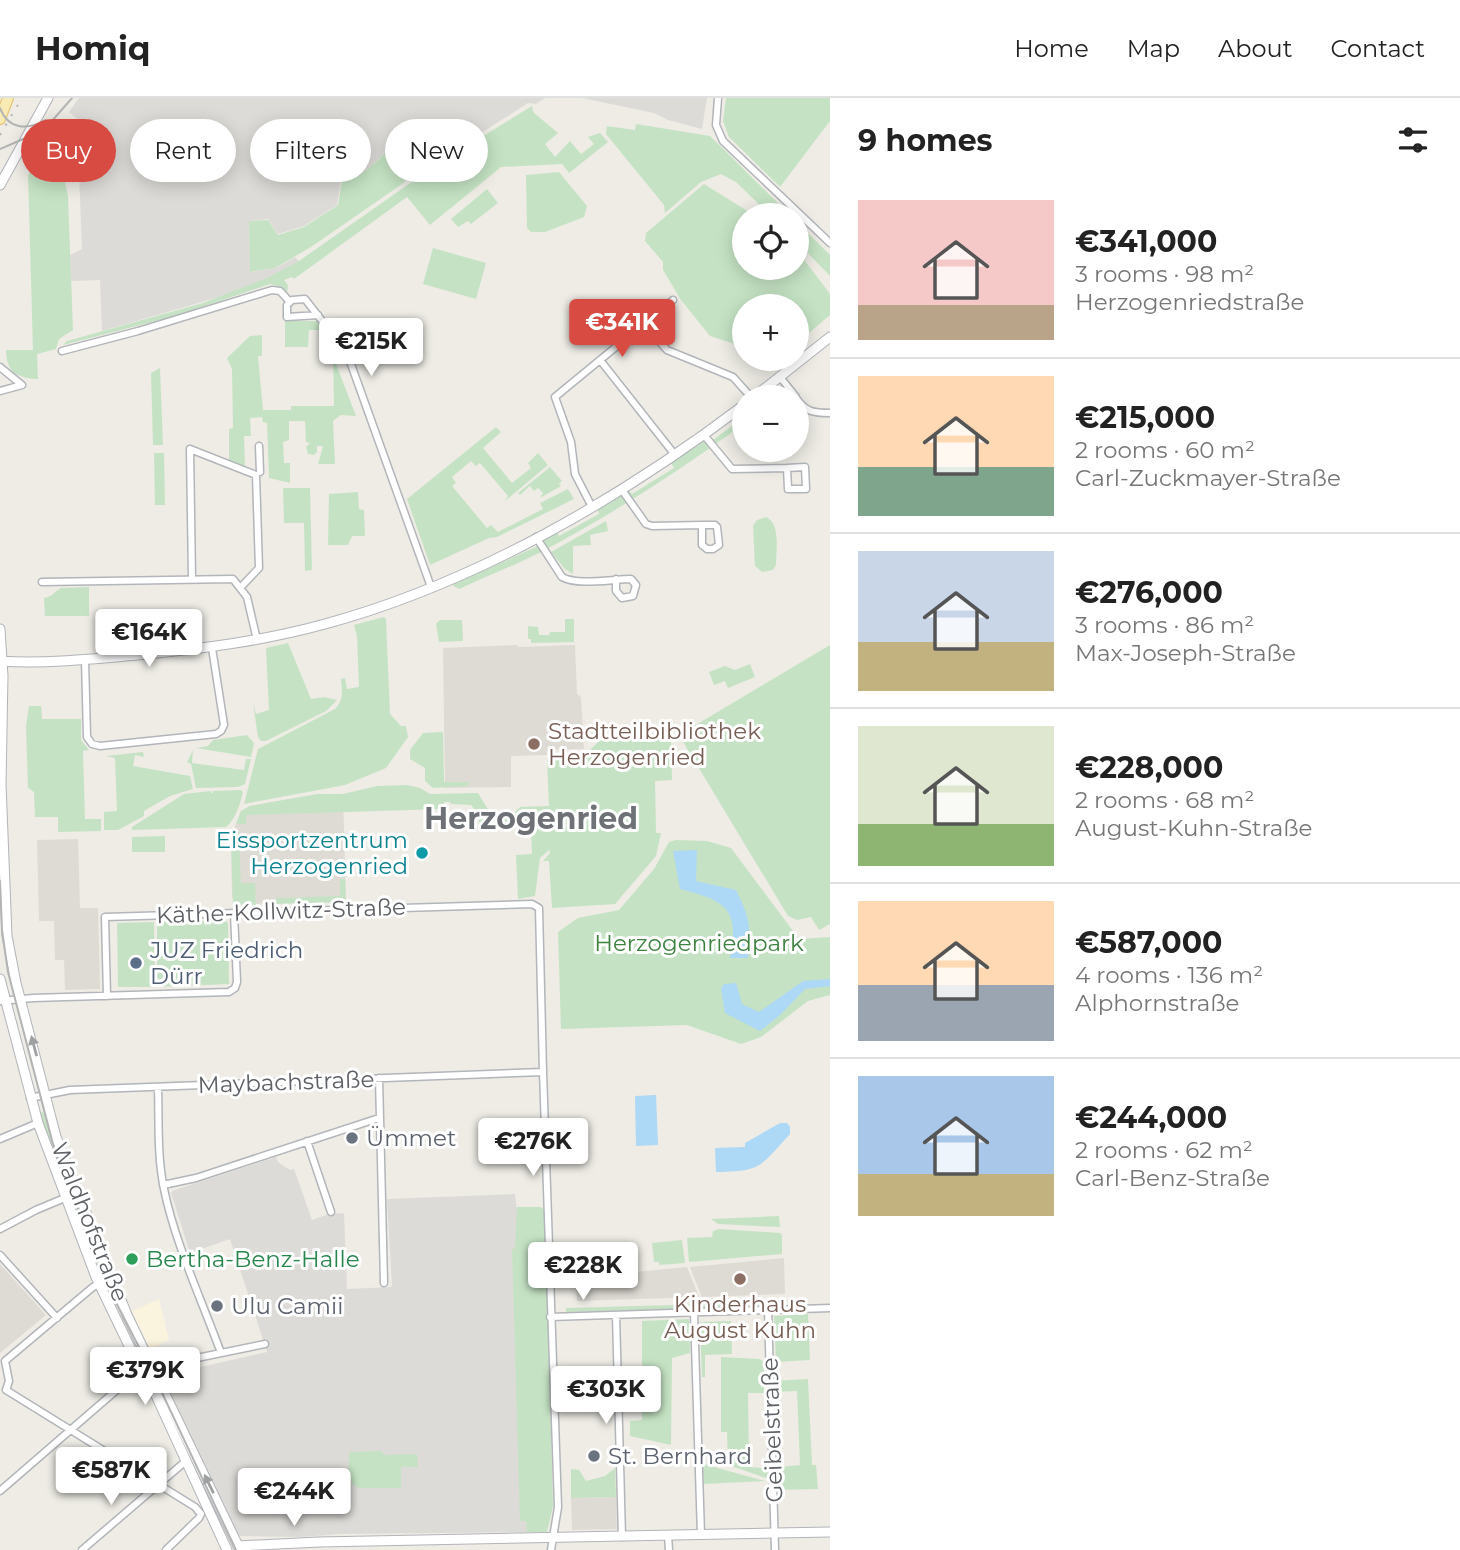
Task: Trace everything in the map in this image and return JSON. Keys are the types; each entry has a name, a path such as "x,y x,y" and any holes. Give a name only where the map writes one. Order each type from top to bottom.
{"main road":[{"path":"0,119 8,98"}],"street":[{"path":"0,185 48,98"},
{"path":"718,98 716,125 723,141 830,243"},
{"path":"62,351 272,290 280,290 289,301 287,317 318,315"},
{"path":"289,301 305,299 347,353 431,587"},
{"path":"592,507 575,474 571,442 555,397 673,300"},
{"path":"644,324 667,350 733,377 741,385"},
{"path":"769,385 828,339"},
{"path":"600,360 675,455"},
{"path":"0,367 22,385 0,391"},
{"path":"780,377 786,385"},
{"path":"809,411 830,413"},
{"path":"1,661 85,659 212,648 332,622 391,603 536,537 592,507 675,455 732,414"},
{"path":"704,435 732,470 805,467 806,489 788,489 787,468"},
{"path":"240,587 259,568 259,446"},
{"path":"192,579 190,449 258,474"},
{"path":"622,490 646,524 702,525"},
{"path":"536,537 562,577 576,581 616,579"},
{"path":"42,582 233,579 247,597 257,640"},
{"name":"Waldhofstraße","path":"0,629 4,904 9,952 59,1148 117,1292 239,1548"},
{"path":"85,659 88,737 92,744 100,746 216,734 221,731 224,725 212,648"},
{"name":"Käthe-Kollwitz-Straße","path":"107,996 105,916 537,905 540,908 543,1072"},
{"path":"2,1001 229,992 235,988 237,982 234,913"},
{"name":"Waldhofstraße","path":"0,979 2,1001 38,1123 101,1289 227,1550"},
{"path":"543,1072 558,1507 551,1550"},
{"name":"Maybachstraße","path":"30,1098 70,1090 543,1072"},
{"path":"379,1078 384,1283"},
{"path":"158,1087 163,1185 170,1215 221,1353"},
{"path":"163,1185 196,1178 379,1118"},
{"path":"0,1139 38,1123"},
{"path":"307,1141 331,1212"},
{"path":"0,1229 66,1197"},
{"path":"0,1255 57,1318"},
{"path":"0,1395 6,1390 9,1381 5,1361 85,1294 107,1284 117,1292"},
{"path":"550,1317 830,1308"},
{"name":"Geibelstraße","path":"768,1310 775,1550"},
{"path":"694,1312 701,1535"},
{"path":"616,1315 622,1537"},
{"path":"153,1367 265,1344"},
{"path":"160,1382 173,1364"},
{"path":"0,1491 139,1368"},
{"path":"6,1390 195,1507 201,1514 199,1518 166,1550"},
{"path":"82,1550 186,1462 192,1449"},
{"path":"239,1548 263,1545 424,1544 551,1538 775,1536 830,1532"},
{"path":"668,1536 669,1550"},
{"path":"251,1550 263,1545"}],"shaded area":[{"path":"79,98 545,98 536,104 528,103 488,128 488,119 385,119 385,152 371,167 371,119 250,119 250,182 341,182 337,205 304,226 278,234 268,219 249,221 250,272 276,268 295,257 301,263 291,276 102,331 100,280 71,281 70,255 82,249 79,182 116,182 116,119 77,119 69,112"},
{"path":"582,98 707,98 702,129 668,120 654,113"},
{"path":"575,645 577,694 581,697 584,749 548,750 547,755 511,756 511,787 445,788 443,648"},
{"path":"318,794 343,794 346,902 235,904 232,897 231,837 241,811 250,806"},
{"path":"78,839 80,908 98,908 100,989 65,990 64,960 55,960 54,921 39,921 37,840"},
{"path":"276,1157 285,1167 294,1169 312,1220 329,1214 344,1213 347,1289 392,1287 387,1199 515,1194 527,1532 238,1536 169,1392 178,1372 267,1352 230,1239 190,1253 171,1193"},
{"name":"Kinderhaus August Kuhn","path":"784,1258 785,1294 702,1297 690,1267"},
{"path":"0,1264 46,1315 0,1353"},
{"path":"687,1267 699,1297 577,1301 576,1286 594,1276"},
{"path":"159,1299 169,1340 150,1350 132,1311"},
{"name":"St. Bernhard","path":"616,1497 617,1529 572,1530 571,1498"}],"green space":[{"path":"726,98 830,98 830,121 780,187 729,137 723,121"},
{"path":"532,106 533,112 558,133 545,144 555,157 570,141 581,154 594,144 588,137 600,133 608,142 569,173 562,164 501,167 488,178 488,133"},
{"path":"636,124 710,136 778,203 758,203 736,182 721,174 701,182 665,213 664,205 606,134 607,126 635,130"},
{"path":"385,152 385,182 405,182 311,247 275,268 250,272 249,221 268,220 278,235 304,227 338,205 342,182 371,182 371,166"},
{"path":"559,172 587,206 584,217 545,232 531,232 527,228 526,175"},
{"path":"28,182 65,182 68,197 73,330 59,339 56,349 37,354 38,379 22,377 13,372 6,350 33,350"},
{"path":"412,182 483,182 430,225 407,197 294,279 292,277 284,280 288,285 287,293 282,287 270,284 175,316 63,345 67,341 203,303 269,277 299,261"},
{"path":"704,184 735,203 732,203 732,280 809,280 809,266 830,294 830,315 809,333 809,294 732,294 732,343 710,336 681,300 663,270 663,262 645,241 646,233"},
{"path":"487,189 498,203 471,224 468,221 458,227 451,219"},
{"path":"809,234 830,255 830,276 809,254"},
{"path":"433,248 486,263 476,299 423,284"},
{"path":"285,321 316,321 325,330 309,330 308,347 285,347"},
{"path":"262,335 262,356 258,356 263,410 291,410 291,406 334,406 333,356 356,416 341,415 333,421 335,464 318,464 323,446 317,446 314,455 308,454 306,447 310,443 306,442 305,421 289,421 289,440 283,442 284,463 290,463 290,483 269,478 267,423 263,422 262,417 250,418 251,436 244,436 245,466 229,461 229,429 233,428 232,369 227,358 250,336"},
{"path":"160,368 163,445 153,445 151,373"},
{"path":"732,426 732,432 720,441 595,522 512,566 459,589 452,585 538,546 536,541 556,530 559,536 599,514 597,508 629,490 632,494 674,468 671,463 710,437 713,440"},
{"path":"496,427 501,432 483,448 512,483 531,468 528,463 538,453 548,465 505,501 508,496 480,463 476,466 471,461 452,477 456,483 452,486 487,528 491,525 498,532 543,509 540,503 568,489 574,499 497,537 489,538 430,565 407,499"},
{"path":"154,453 164,453 165,505 155,505"},
{"path":"550,467 562,481 559,484 561,486 540,498 543,493 538,488 534,491 530,486 520,495 518,493"},
{"path":"283,488 310,488 312,570 305,571 304,523 284,523"},
{"path":"358,492 359,509 364,510 365,536 352,536 348,545 328,545 329,494"},
{"path":"766,517 771,520 776,531 776,565 773,570 762,572 755,566 753,526 757,520"},
{"path":"606,521 608,531 590,535 591,545 573,546 573,574 565,569 551,552"},
{"path":"89,587 89,616 45,616 44,598 61,588"},
{"path":"384,617 390,714 401,726 406,726 408,737 386,768 345,785 244,804 258,749 335,709 341,699 341,679 345,678 347,689 359,687 357,636 354,625"},
{"path":"565,619 574,619 574,642 531,643 531,639 528,639 528,626 538,627 539,635 565,632"},
{"path":"440,620 462,620 463,641 439,642 436,624"},
{"path":"288,643 311,699 324,697 337,700 326,711 261,741 258,737 253,703 256,714 269,710 266,648"},
{"path":"830,645 830,924 819,930 811,917 797,920 788,916 679,735"},
{"path":"750,664 755,677 728,688 725,681 714,685 709,672 725,666 735,670"},
{"path":"29,706 41,706 42,719 81,719 81,740 89,750 83,751 85,819 101,819 101,831 58,832 58,817 35,817 34,792 28,788 26,726"},
{"path":"443,732 444,782 470,782 468,786 433,788 425,781 425,768 410,759 410,750 423,733"},
{"path":"247,735 254,743 251,757 196,748 208,746 213,740"},
{"path":"664,736 671,740 672,780 655,781 656,833 661,833 656,856 615,904 552,908 549,861 543,861 550,853 549,850 540,858 535,896 518,899 516,855 532,854 531,827 515,827 514,813 520,807 549,806 547,759 582,758 602,738"},
{"path":"193,750 192,763 244,770 246,759 251,759 245,784 238,787 196,788 191,764 187,762"},
{"path":"143,752 144,757 135,755 133,766 190,776 193,789 170,796 144,811 144,816 118,830 104,830 104,812 117,811 115,758 106,756"},
{"path":"407,785 430,794 478,793 490,813 508,813 509,827 480,827 478,813 471,805 450,802 444,802 444,809 246,815 246,824 236,824 241,811 250,806 318,794 343,794 377,786"},
{"path":"243,792 237,811 226,827 132,830 132,827 184,794"},
{"path":"165,836 165,852 132,852 132,837"},
{"name":"Herzogenriedpark","path":"707,841 731,848 799,939 830,937 830,995 808,1001 761,1037 741,1044 687,1025 561,1029 558,932 578,918 619,910 654,869 669,842"},
{"path":"231,842 239,842 241,883 255,883 256,905 233,903"},
{"path":"340,879 345,879 346,902 276,904 276,898 340,896"},
{"path":"154,922 155,987 118,987 117,923"},
{"path":"157,922 228,923 229,984 157,987"},
{"path":"40,1112 48,1113 109,1275 99,1279 39,1118"},
{"path":"517,1207 541,1207 545,1211 553,1506 547,1532 527,1532 526,1521 520,1521 512,1250 515,1248"},
{"path":"779,1216 780,1227 718,1224 711,1219"},
{"path":"719,1229 780,1233 782,1254 689,1262 687,1238 712,1237 713,1231"},
{"path":"682,1240 685,1263 659,1265 659,1262 654,1262 652,1243"},
{"path":"784,1302 785,1306 566,1312 566,1308"},
{"path":"808,1314 810,1360 776,1362 774,1316"},
{"path":"689,1319 690,1353 672,1358 671,1445 630,1436 630,1421 642,1420 642,1321"},
{"path":"731,1321 732,1354 705,1355 705,1377 702,1377 700,1322"},
{"path":"721,1357 760,1359 764,1362 764,1393 748,1393 749,1467 763,1468 764,1458 770,1459 769,1479 728,1465 727,1432 721,1432"},
{"path":"808,1379 812,1465 816,1465 818,1489 779,1490 778,1467 800,1465 797,1391 774,1392 774,1381"},
{"path":"382,1451 384,1455 417,1454 418,1467 401,1467 401,1488 355,1486 349,1473 349,1452"},
{"path":"703,1464 765,1481 704,1484"},
{"path":"615,1468 616,1497 571,1498 571,1469 579,1470 586,1481 605,1476"}],"water":[{"path":"697,850 696,881 736,890 741,900 748,923 748,958 730,958 733,928 726,909 709,898 680,889 673,851"},
{"path":"830,979 830,986 805,989 760,1031 725,1013 721,989 724,984 736,983 742,1004 759,1012 803,981"},
{"path":"656,1095 658,1145 636,1146 635,1096"},
{"path":"780,1123 787,1123 790,1134 759,1165 743,1170 716,1172 715,1148 745,1147 745,1143"}],"tram line":[{"path":"0,149 44,130 72,98"},
{"path":"0,108 8,120 21,126"},
{"path":"0,881 2,930 8,972 53,1144 107,1285 156,1380 236,1550"}],"railway":[{"path":"0,135 22,98"}],"place":[{"name":"Stadtteilbibliothek Herzogenried","path":"534,744"},
{"name":"Eissportzentrum Herzogenried","path":"422,853"},
{"name":"JUZ Friedrich Dürr","path":"136,963"},
{"name":"Ümmet","path":"352,1138"},
{"name":"Bertha-Benz-Halle","path":"132,1259"},
{"name":"Kinderhaus August Kuhn","path":"740,1279"},
{"name":"Ulu Camii","path":"217,1306"},
{"name":"St. Bernhard","path":"594,1456"}],"district":[{"name":"Herzogenried","path":"531,818"}]}
